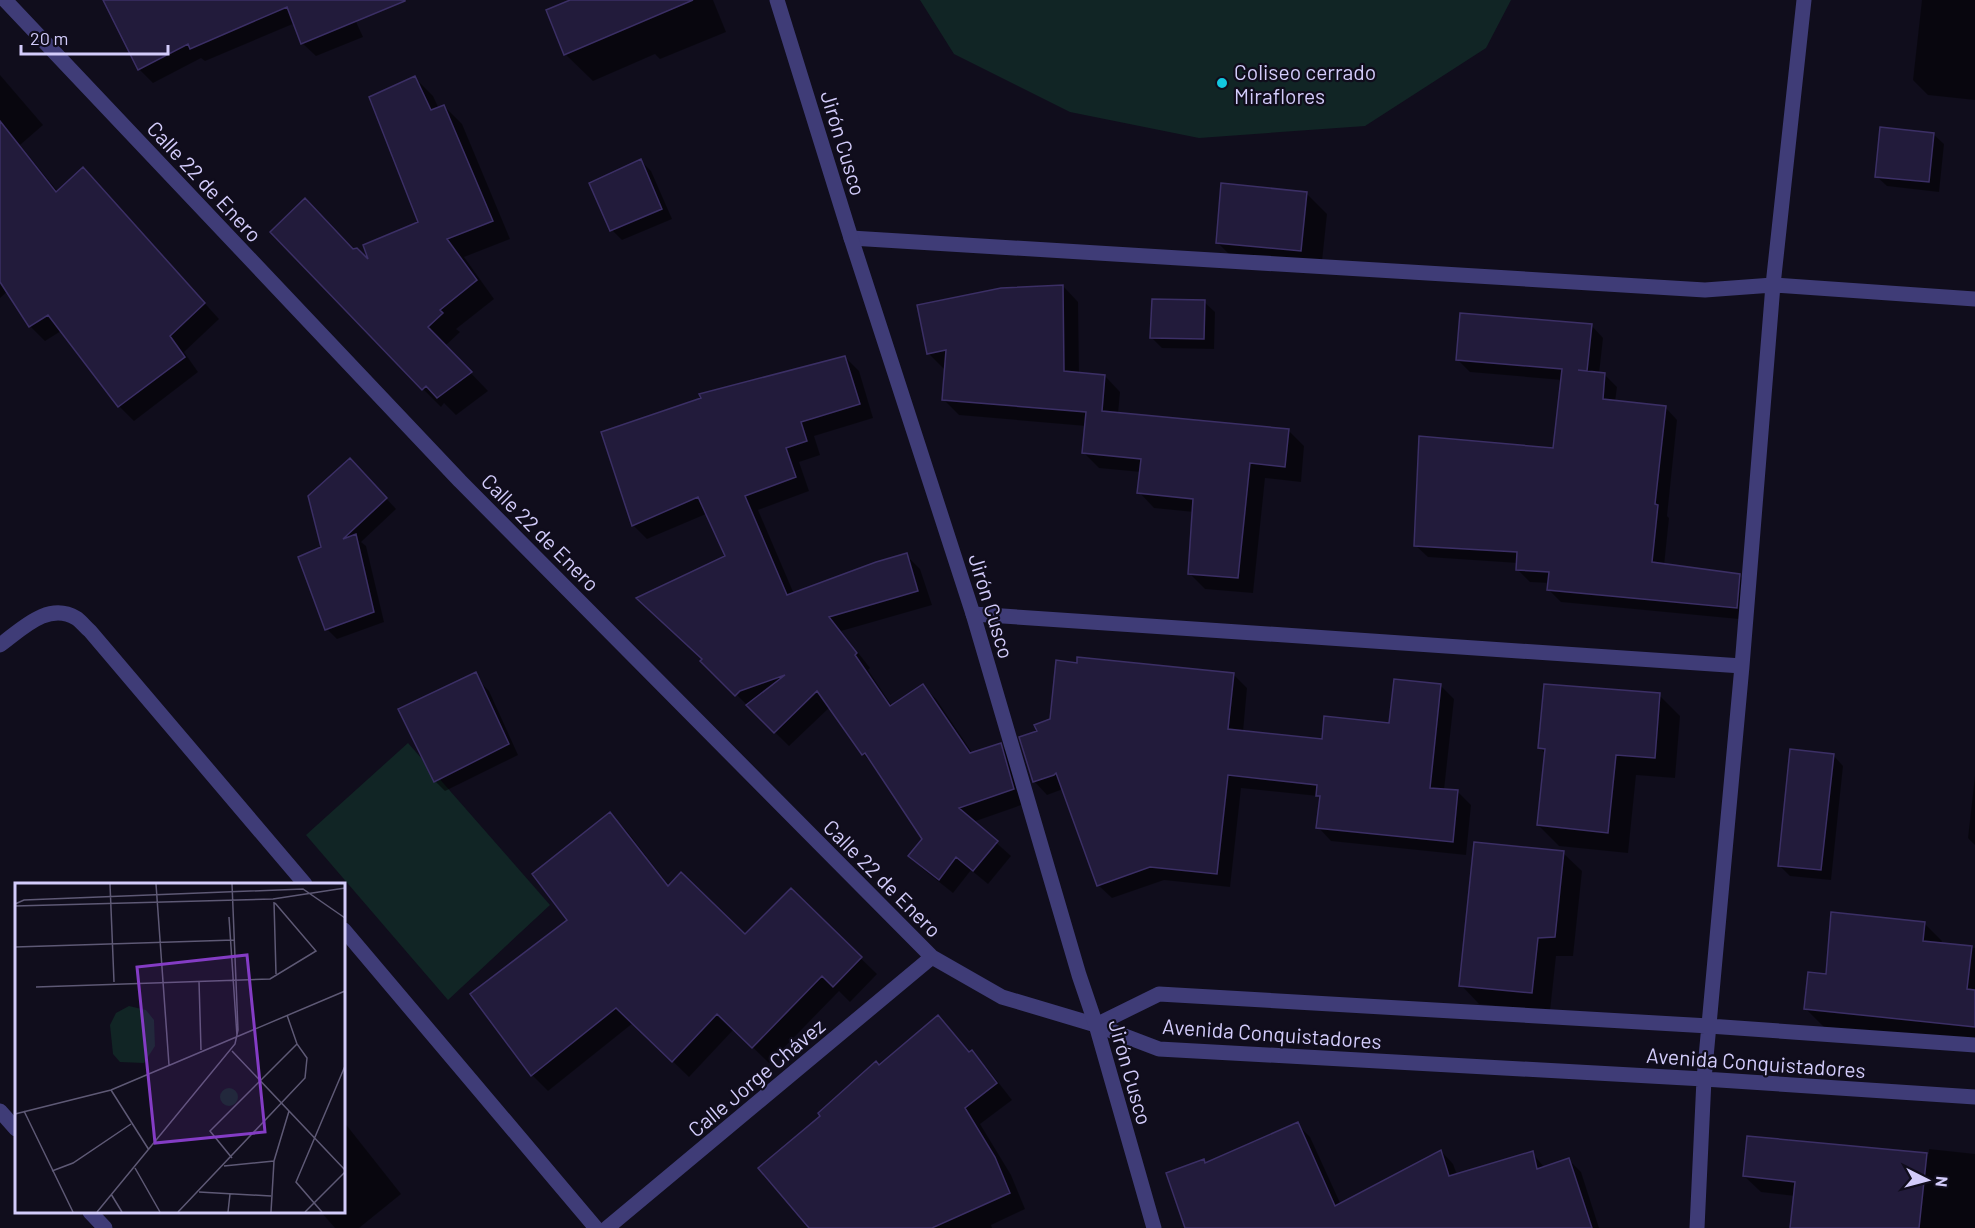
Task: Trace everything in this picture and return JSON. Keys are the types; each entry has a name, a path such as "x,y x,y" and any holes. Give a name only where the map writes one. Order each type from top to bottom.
{"street":[{"name":"Calle 22 de Enero","path":"4,0 460,481 932,957 1002,997 1096,1025"},
{"name":"Jirón Cusco","path":"777,0 851,238 973,614 1154,1228"},
{"path":"1697,1228 1704,1079 1742,666 1773,285 1804,0"},
{"path":"851,238 1705,290 1773,285 1975,299"},
{"path":"0,645 40,615 59,613 75,618 98,640 302,883"},
{"path":"973,614 1742,666"},
{"path":"345,931 596,1228"},
{"name":"Calle Jorge Chávez","path":"607,1228 932,957"},
{"name":"Avenida Conquistadores","path":"1096,1025 1159,994 1709,1026 1975,1045"},
{"name":"Avenida Conquistadores","path":"1096,1025 1159,1049 1704,1079 1975,1097"},
{"path":"0,1111 15,1128"},
{"path":"91,1213 105,1228"}],"green space":[{"name":"Coliseo cerrado Miraflores","path":"920,0 1511,0 1486,48 1365,126 1199,138 1070,112 954,54"},
{"path":"408,743 550,905 448,1000 306,835"}],"building":[{"path":"103,0 405,1 301,44 287,7 190,49 188,44 138,70"},
{"path":"570,0 693,0 564,55 546,10"},
{"path":"415,76 431,110 444,105 493,221 447,239 477,280 440,310 443,313 428,327 472,372 437,398 426,386 422,390 270,232 305,198 353,249 357,248 368,259 363,245 418,222 369,97"},
{"path":"0,121 56,192 83,167 205,303 170,336 185,357 118,407 48,315 29,327 0,282"},
{"path":"1880,127 1934,133 1929,182 1875,177"},
{"path":"641,159 662,209 610,231 589,183"},
{"path":"1221,183 1307,192 1301,251 1216,243"},
{"path":"1063,285 1064,371 1105,375 1102,411 1289,429 1285,467 1250,463 1238,578 1188,574 1193,499 1137,493 1141,459 1082,453 1086,412 942,400 946,350 927,354 917,305 1001,288"},
{"path":"1152,299 1205,300 1204,339 1150,338"},
{"path":"1460,313 1592,324 1587,371 1605,373 1603,399 1666,406 1655,504 1658,505 1652,562 1740,574 1737,608 1547,590 1549,572 1516,570 1517,552 1414,546 1419,436 1553,448 1562,369 1456,360"},
{"path":"845,356 860,404 801,422 807,441 786,448 796,477 745,496 787,595 907,553 918,591 829,617 857,653 855,655 890,706 923,684 970,753 1001,743 1014,789 959,808 998,841 973,871 956,857 939,880 908,856 922,839 865,753 862,755 817,691 774,733 746,705 785,675 740,691 735,696 700,661 702,659 636,598 725,556 698,497 632,526 601,432 701,398 699,394"},
{"path":"350,458 387,498 343,539 356,534 374,612 325,630 298,557 321,547 308,496"},
{"path":"1077,657 1234,673 1228,729 1322,739 1324,716 1389,723 1394,679 1441,684 1430,788 1458,790 1453,842 1316,828 1320,796 1316,796 1317,785 1228,775 1217,874 1150,867 1097,886 1056,773 1033,782 1019,737 1037,731 1034,725 1050,719 1056,660 1077,663"},
{"path":"476,672 509,744 434,782 398,709"},
{"path":"1544,684 1660,693 1655,758 1616,755 1608,833 1537,825 1545,749 1538,748"},
{"path":"1790,749 1834,754 1821,870 1778,866"},
{"path":"610,812 668,886 681,872 745,934 791,888 862,957 833,987 822,976 752,1048 717,1014 672,1062 616,1008 531,1076 470,994 567,920 532,874"},
{"path":"1474,842 1564,851 1555,937 1538,938 1532,993 1459,986"},
{"path":"1831,912 1925,922 1923,941 1972,946 1967,989 1975,990 1975,1027 1804,1009 1808,972 1826,974"},
{"path":"938,1015 969,1052 972,1050 997,1083 965,1108 995,1157 1010,1193 932,1228 809,1228 758,1168 820,1116 818,1113 876,1061 879,1065"},
{"path":"1298,1122 1335,1206 1441,1150 1449,1176 1533,1151 1537,1169 1569,1158 1592,1228 1185,1228 1166,1173 1204,1159 1205,1163"},
{"path":"1747,1136 1927,1153 1919,1228 1790,1228 1795,1182 1743,1176"}],"place":[{"name":"Coliseo cerrado Miraflores","path":"1222,83"}]}
